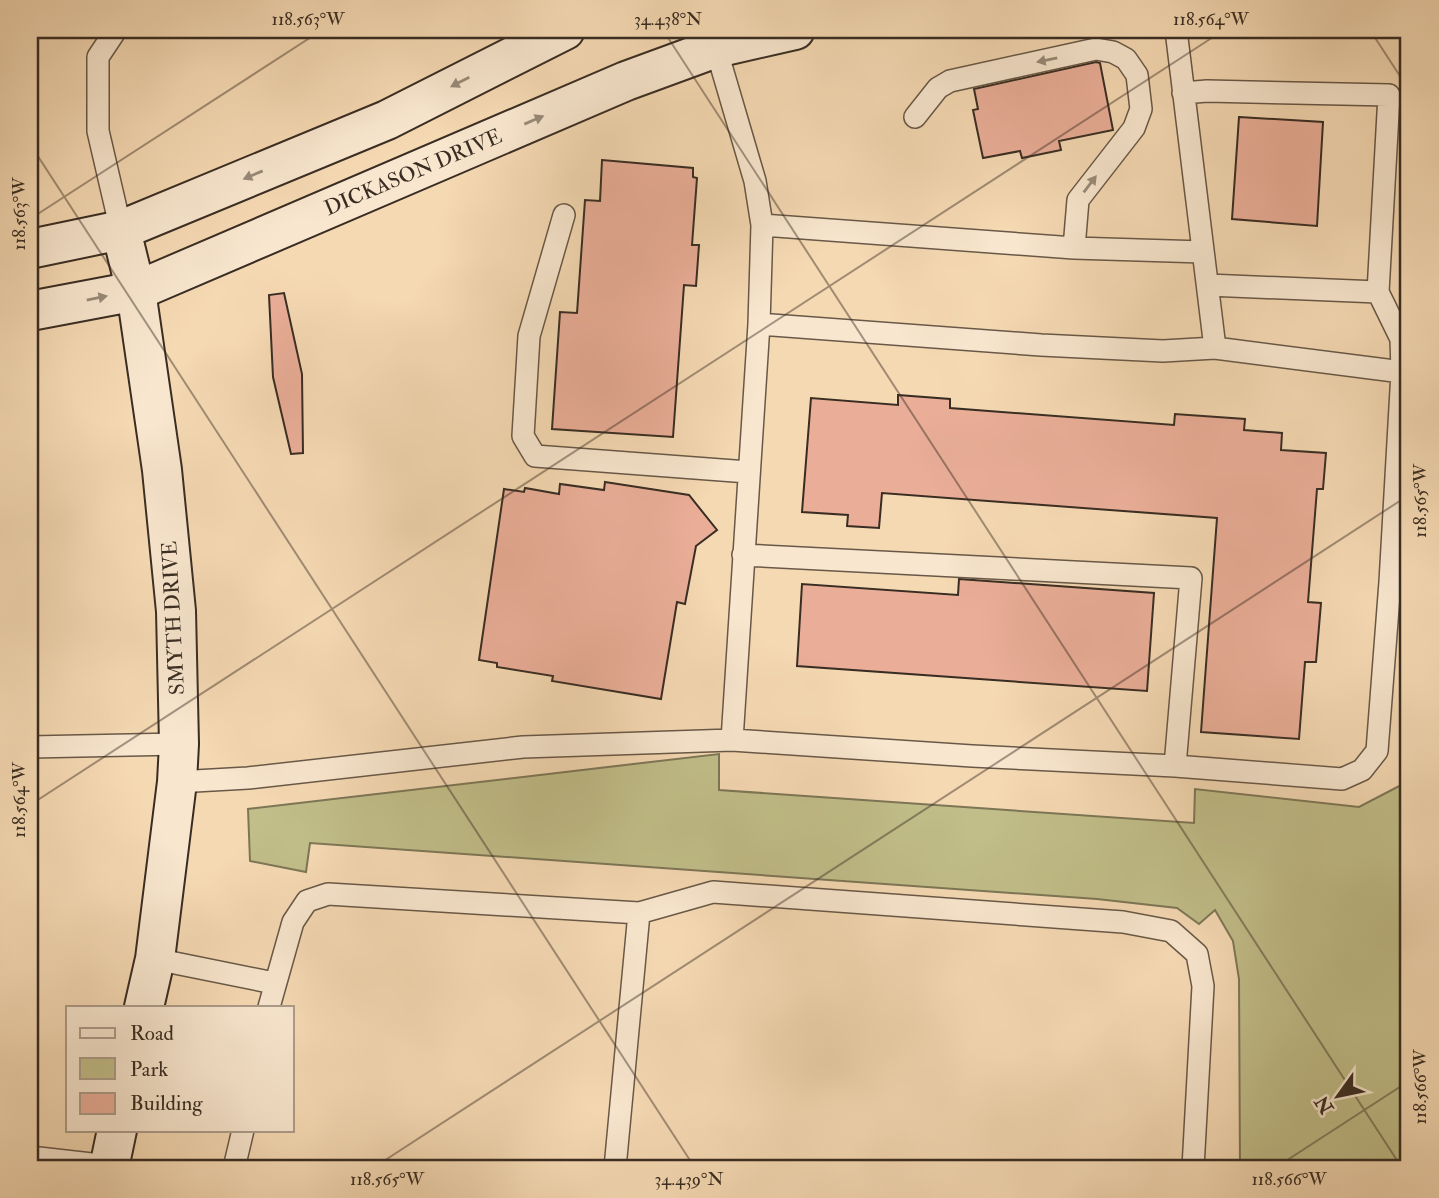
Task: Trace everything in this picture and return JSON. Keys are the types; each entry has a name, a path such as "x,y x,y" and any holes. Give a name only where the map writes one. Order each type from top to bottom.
{"street":[{"path":"30,249 121,230 387,120 565,30"},
{"name":"DICKASON DRIVE","path":"30,311 136,291 626,81 713,39 795,30"},
{"name":"SMYTH DRIVE","path":"121,230 136,291 162,470 176,611 179,744 177,782 155,959 144,1006"}],"lane":[{"path":"1177,30 1215,348"},
{"path":"111,32 98,57 98,131 121,230"},
{"path":"713,39 752,170 762,225 759,324 732,740"},
{"path":"915,117 937,88 950,81 1096,49 1113,52 1126,59 1136,75 1141,109 1134,128 1078,200 1074,248"},
{"path":"177,782 248,778 523,747 732,740 972,757 1175,766 1342,779 1362,769 1377,751 1405,340 1378,292 1389,95 1207,90 1183,93"},
{"path":"564,215 529,336 523,436 535,456 748,472"},
{"path":"762,225 1074,248 1203,252"},
{"path":"1208,285 1378,292"},
{"path":"759,324 1041,345 1163,351 1215,348 1402,372"},
{"path":"743,555 1191,578 1175,766"},
{"path":"30,747 179,744"},
{"path":"269,1006 293,922 307,901 328,894 639,913 713,892 1123,922 1171,931 1196,954 1203,986 1193,1168"},
{"path":"615,1168 639,913"},
{"path":"155,959 274,983"},
{"path":"234,1168 243,1132"},
{"path":"30,1157 112,1155"}],"green space":[{"path":"719,754 719,790 1194,823 1195,789 1359,807 1409,781 1409,1168 1240,1168 1239,979 1233,941 1215,910 1199,924 1177,908 1097,899 310,843 306,872 250,861 248,809"}],"building":[{"path":"1100,63 1113,130 1059,141 1061,150 1022,158 1020,151 983,158 973,110 978,109 974,89"},
{"path":"1239,117 1323,122 1317,226 1232,219"},
{"path":"602,160 693,168 693,177 697,178 692,245 699,245 696,286 684,285 673,437 552,429 560,312 577,313 585,200 600,201"},
{"path":"284,293 302,374 303,453 291,454 273,377 269,295"},
{"path":"898,395 950,399 950,408 1174,425 1175,414 1245,419 1244,430 1282,433 1281,450 1326,453 1323,489 1317,489 1308,602 1321,603 1316,662 1305,662 1299,739 1201,732 1217,518 882,493 879,528 847,526 848,515 802,512 811,398 898,405"},
{"path":"605,482 689,495 717,530 696,546 685,604 677,602 661,699 552,681 553,676 497,667 497,663 479,660 504,489 524,492 525,488 559,494 560,484 604,490"},
{"path":"959,579 1154,593 1147,691 797,666 802,584 958,595"}]}
